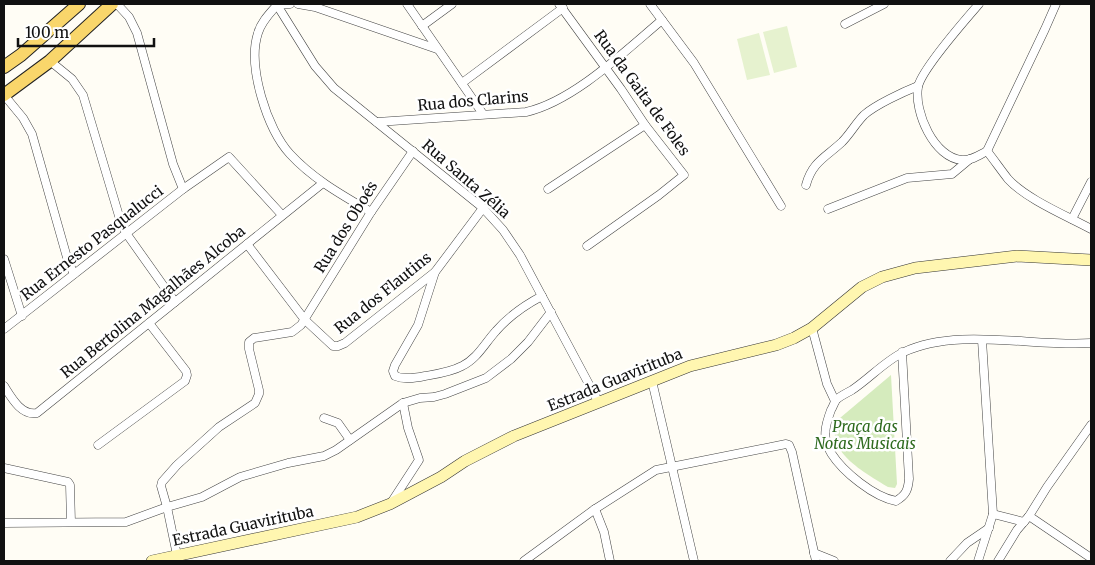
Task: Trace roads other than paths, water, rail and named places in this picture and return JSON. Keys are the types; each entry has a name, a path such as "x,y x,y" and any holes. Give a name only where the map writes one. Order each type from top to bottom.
{"main road":[{"path":"4,67 79,4"},
{"path":"4,95 50,62 112,4"}],"street":[{"name":"Rua Ernesto Pasqualucci","path":"4,329 183,189 173,164 137,33 129,18 117,4"},
{"path":"290,4 278,5 270,13 258,32 255,52 257,81 274,131 291,155 323,183 370,212"},
{"path":"298,4 315,7 437,49"},
{"path":"407,4 483,114"},
{"path":"422,26 452,4"},
{"path":"650,4 698,70 781,206"},
{"path":"845,24 884,4"},
{"path":"970,159 961,160 942,152 932,138 922,121 918,86 932,62 979,4"},
{"path":"828,209 906,178 952,174 970,159 987,151 1056,4"},
{"name":"Rua Santa Zélia","path":"278,5 321,73 334,88 483,208 503,230 520,255 599,403"},
{"path":"462,83 561,6"},
{"name":"Rua da Gaita de Foles","path":"561,6 645,125 684,175 587,246"},
{"name":"Rua dos Clarins","path":"377,122 526,112 542,108 606,68 662,20"},
{"path":"50,62 72,80 83,94 119,216 126,233 175,302"},
{"path":"806,185 809,173 816,164 842,142 865,114 905,91 918,86"},
{"path":"4,95 23,118 32,134 68,261 74,274"},
{"path":"548,190 645,125"},
{"name":"Rua dos Oboés","path":"305,320 370,212 413,151"},
{"path":"987,151 1008,179 1016,186 1091,228"},
{"path":"183,189 229,157 282,215"},
{"path":"1072,219 1091,182"},
{"name":"Rua Bertolina Magalhães Alcoba","path":"4,386 16,404 25,412 30,414 37,413 323,183"},
{"name":"Rua dos Flautins","path":"305,320 333,346 345,343 435,272 483,208"},
{"path":"177,555 167,507 160,486 164,478 220,427 246,410 257,399 259,390 249,342 254,338 292,332 305,320 247,244"},
{"name":"Estrada Guavirituba","path":"153,561 357,517 390,504 465,461 514,436 690,366 776,345 794,338 812,328 862,287 882,277 915,268 1017,256 1091,260"},
{"path":"4,258 22,316"},
{"path":"435,272 418,325 393,371 395,376 402,378 428,376 462,367 473,359 496,331 510,318 542,296"},
{"path":"4,523 121,523 208,495 240,477 288,463 324,456 403,403 439,395 486,378 511,359 528,342 551,312"},
{"path":"98,445 186,379 186,371 149,323"},
{"path":"812,328 827,384 835,401"},
{"path":"902,352 909,478 908,490 903,497 896,501 886,499 846,472 837,463 826,445 824,436 826,422 835,401 857,387 902,352 937,342 964,339 1091,343"},
{"path":"978,561 993,514 982,340"},
{"path":"652,381 694,561"},
{"path":"390,504 419,460 408,428 403,403"},
{"path":"324,418 338,423 350,440"},
{"path":"998,561 1091,425"},
{"path":"526,561 595,509 656,470 786,444 789,445 792,452 815,557 834,561"},
{"path":"4,468 68,482 70,485 71,522"},
{"path":"595,509 604,532 610,561"},
{"path":"993,514 1027,519 1091,558"},
{"path":"950,561 967,543 989,528"}],"park label":[{"name":"Praça das Notas Musicais","path":"865,436"}]}
